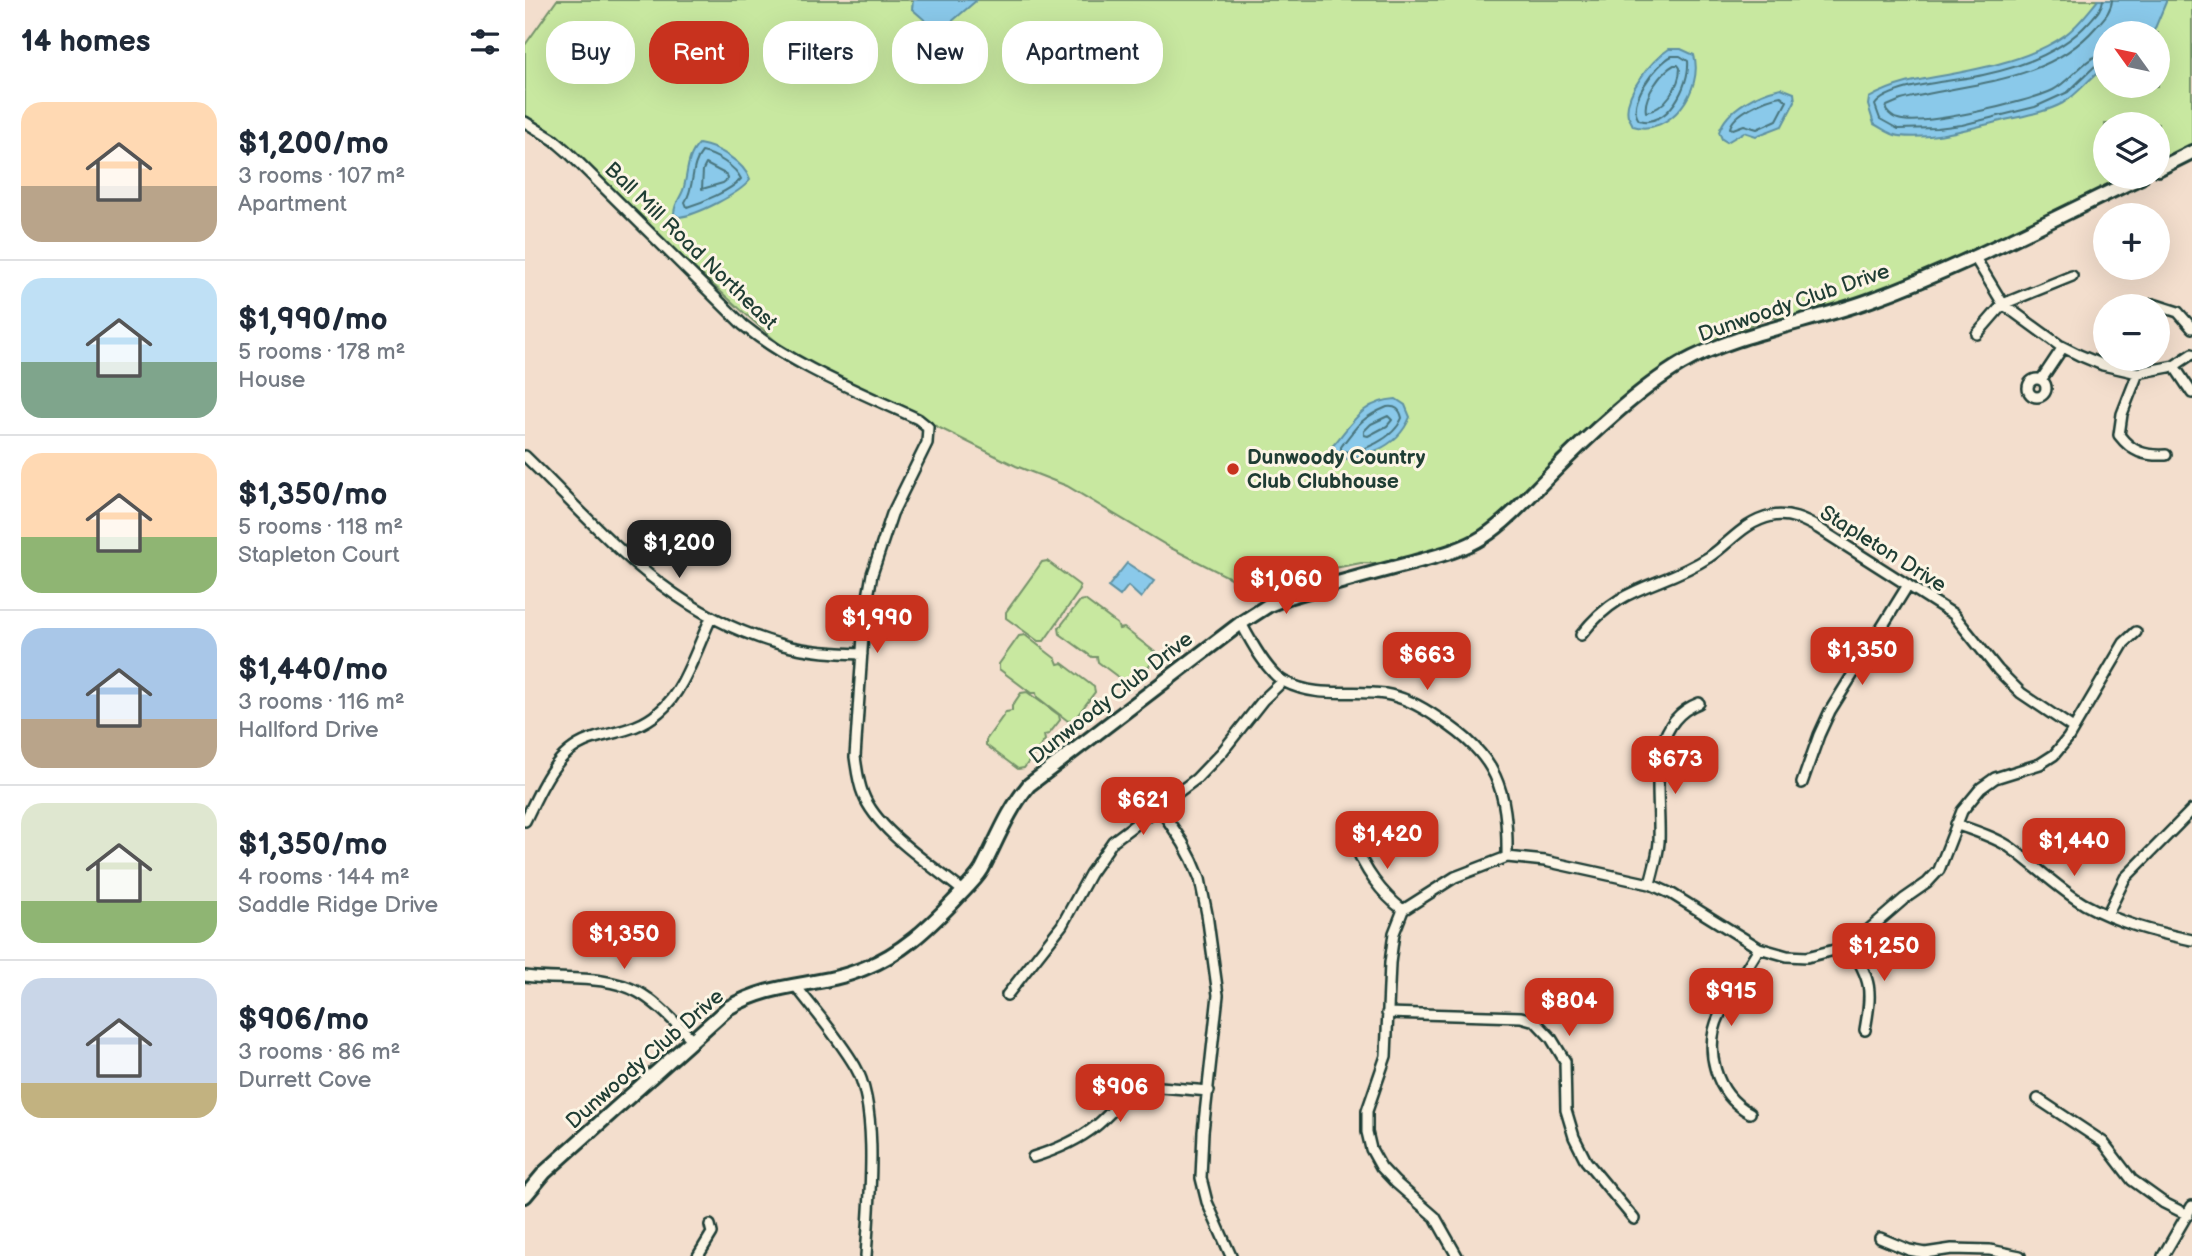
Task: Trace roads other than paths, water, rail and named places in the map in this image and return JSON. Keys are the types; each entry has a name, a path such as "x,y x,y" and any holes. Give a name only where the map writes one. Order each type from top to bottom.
{"street":[{"name":"Ball Mill Road Northeast","path":"525,122 569,153 763,341 806,367 918,419 928,427 929,436 892,514 879,550 867,599 862,654"},
{"path":"2170,163 2192,152"},
{"name":"Dunwoody Club Drive","path":"525,1196 545,1172 728,1008 757,993 852,974 880,962 919,936 981,870 1012,808 1029,785 1241,623 1269,605 1291,596 1448,552 1481,539 1501,524 1560,464 1651,385 1703,353 1874,299 1974,256 2116,189"},
{"path":"1974,256 2003,304 2063,347 2103,365 2138,373 2174,366 2192,354"},
{"path":"1977,334 2003,304 2072,275"},
{"path":"2170,309 2178,312 2192,328"},
{"path":"2041,380 2063,347"},
{"path":"2174,366 2192,393"},
{"path":"2138,373 2122,414 2119,435 2126,444 2147,456 2165,455"},
{"path":"525,456 644,572 673,595 711,618 745,634 785,646 822,652 862,654 856,757 857,776 863,795 885,828 964,891"},
{"name":"Stapleton Drive","path":"1581,635 1613,602 1637,589 1690,568 1710,556 1750,523 1786,515 1804,520 1953,614 1998,670 2021,693 2073,728"},
{"path":"1802,783 1830,711 1908,584"},
{"path":"525,821 547,776 566,753 595,737 634,728 662,710 679,688 711,618"},
{"path":"1241,623 1260,656 1282,682 1329,694 1388,694 1416,703 1462,734 1488,762 1500,785 1507,826 1507,857"},
{"path":"1457,1256 1435,1217 1381,1167 1371,1149 1367,1132 1367,1111 1386,1056 1389,963 1394,933 1403,910 1455,877 1507,857 1545,860 1650,884 1672,894 1759,948 1787,956 1807,957 1850,946 1939,870 1956,824 1969,800 1981,788 1995,778 2049,760 2073,728 2124,643 2136,632"},
{"path":"1007,995 1057,933 1090,874 1113,841 1184,790 1222,752 1252,712 1282,682"},
{"path":"1650,884 1659,846 1659,764 1662,742 1668,728 1681,711 1699,703"},
{"path":"1159,807 1192,860 1200,879 1207,914 1218,995 1203,1132 1201,1178 1207,1202 1231,1256"},
{"path":"2107,915 2125,878 2192,810"},
{"path":"1956,824 2009,846 2083,903 2107,915 2136,928 2192,940"},
{"path":"1355,844 1359,858 1367,870 1403,910"},
{"path":"1850,946 1869,982 1870,1006 1865,1030"},
{"path":"1749,1113 1739,1107 1721,1087 1714,1067 1713,1046 1720,1014 1759,948"},
{"path":"525,976 606,982 628,987 649,999 692,1039"},
{"path":"795,985 856,1068 866,1092 870,1115 866,1256"},
{"path":"1388,1013 1521,1017 1535,1021 1551,1038 1565,1060 1566,1110 1574,1137 1586,1161 1634,1219"},
{"path":"1033,1157 1072,1141 1095,1126 1140,1088 1148,1086 1209,1091"},
{"path":"2038,1099 2102,1142 2132,1180 2164,1203 2190,1211 2163,1256"},
{"path":"698,1256 712,1233 710,1225"},
{"path":"1880,1238 1909,1250 1925,1253 1952,1249 1990,1250 2020,1256"}],"water":[{"path":"913,0 977,0 952,21 926,21 912,9"},
{"path":"2098,0 2166,0 2158,21 2093,21 2093,77 2063,103 2033,114 1938,135 1899,136 1874,124 1868,105 1869,98 1899,85 1996,65 2025,56 2052,43 2083,19"},
{"path":"1669,49 1681,49 1694,55 1696,68 1689,95 1671,117 1660,124 1647,128 1633,126 1628,116 1628,107 1634,88 1647,69"},
{"path":"1781,88 1794,93 1795,101 1782,126 1756,136 1744,132 1727,142 1722,139 1719,132 1723,123 1736,109 1753,98"},
{"path":"699,144 729,156 742,167 750,180 717,203 679,217 674,214 675,206 683,191 690,159"},
{"path":"1396,399 1405,405 1410,417 1396,438 1364,455 1327,462 1323,460 1361,413 1376,403"},
{"path":"1127,563 1154,581 1141,598 1128,586 1120,596 1108,587"}],"place":[{"name":"Dunwoody Country Club Clubhouse","path":"1233,469"}]}
